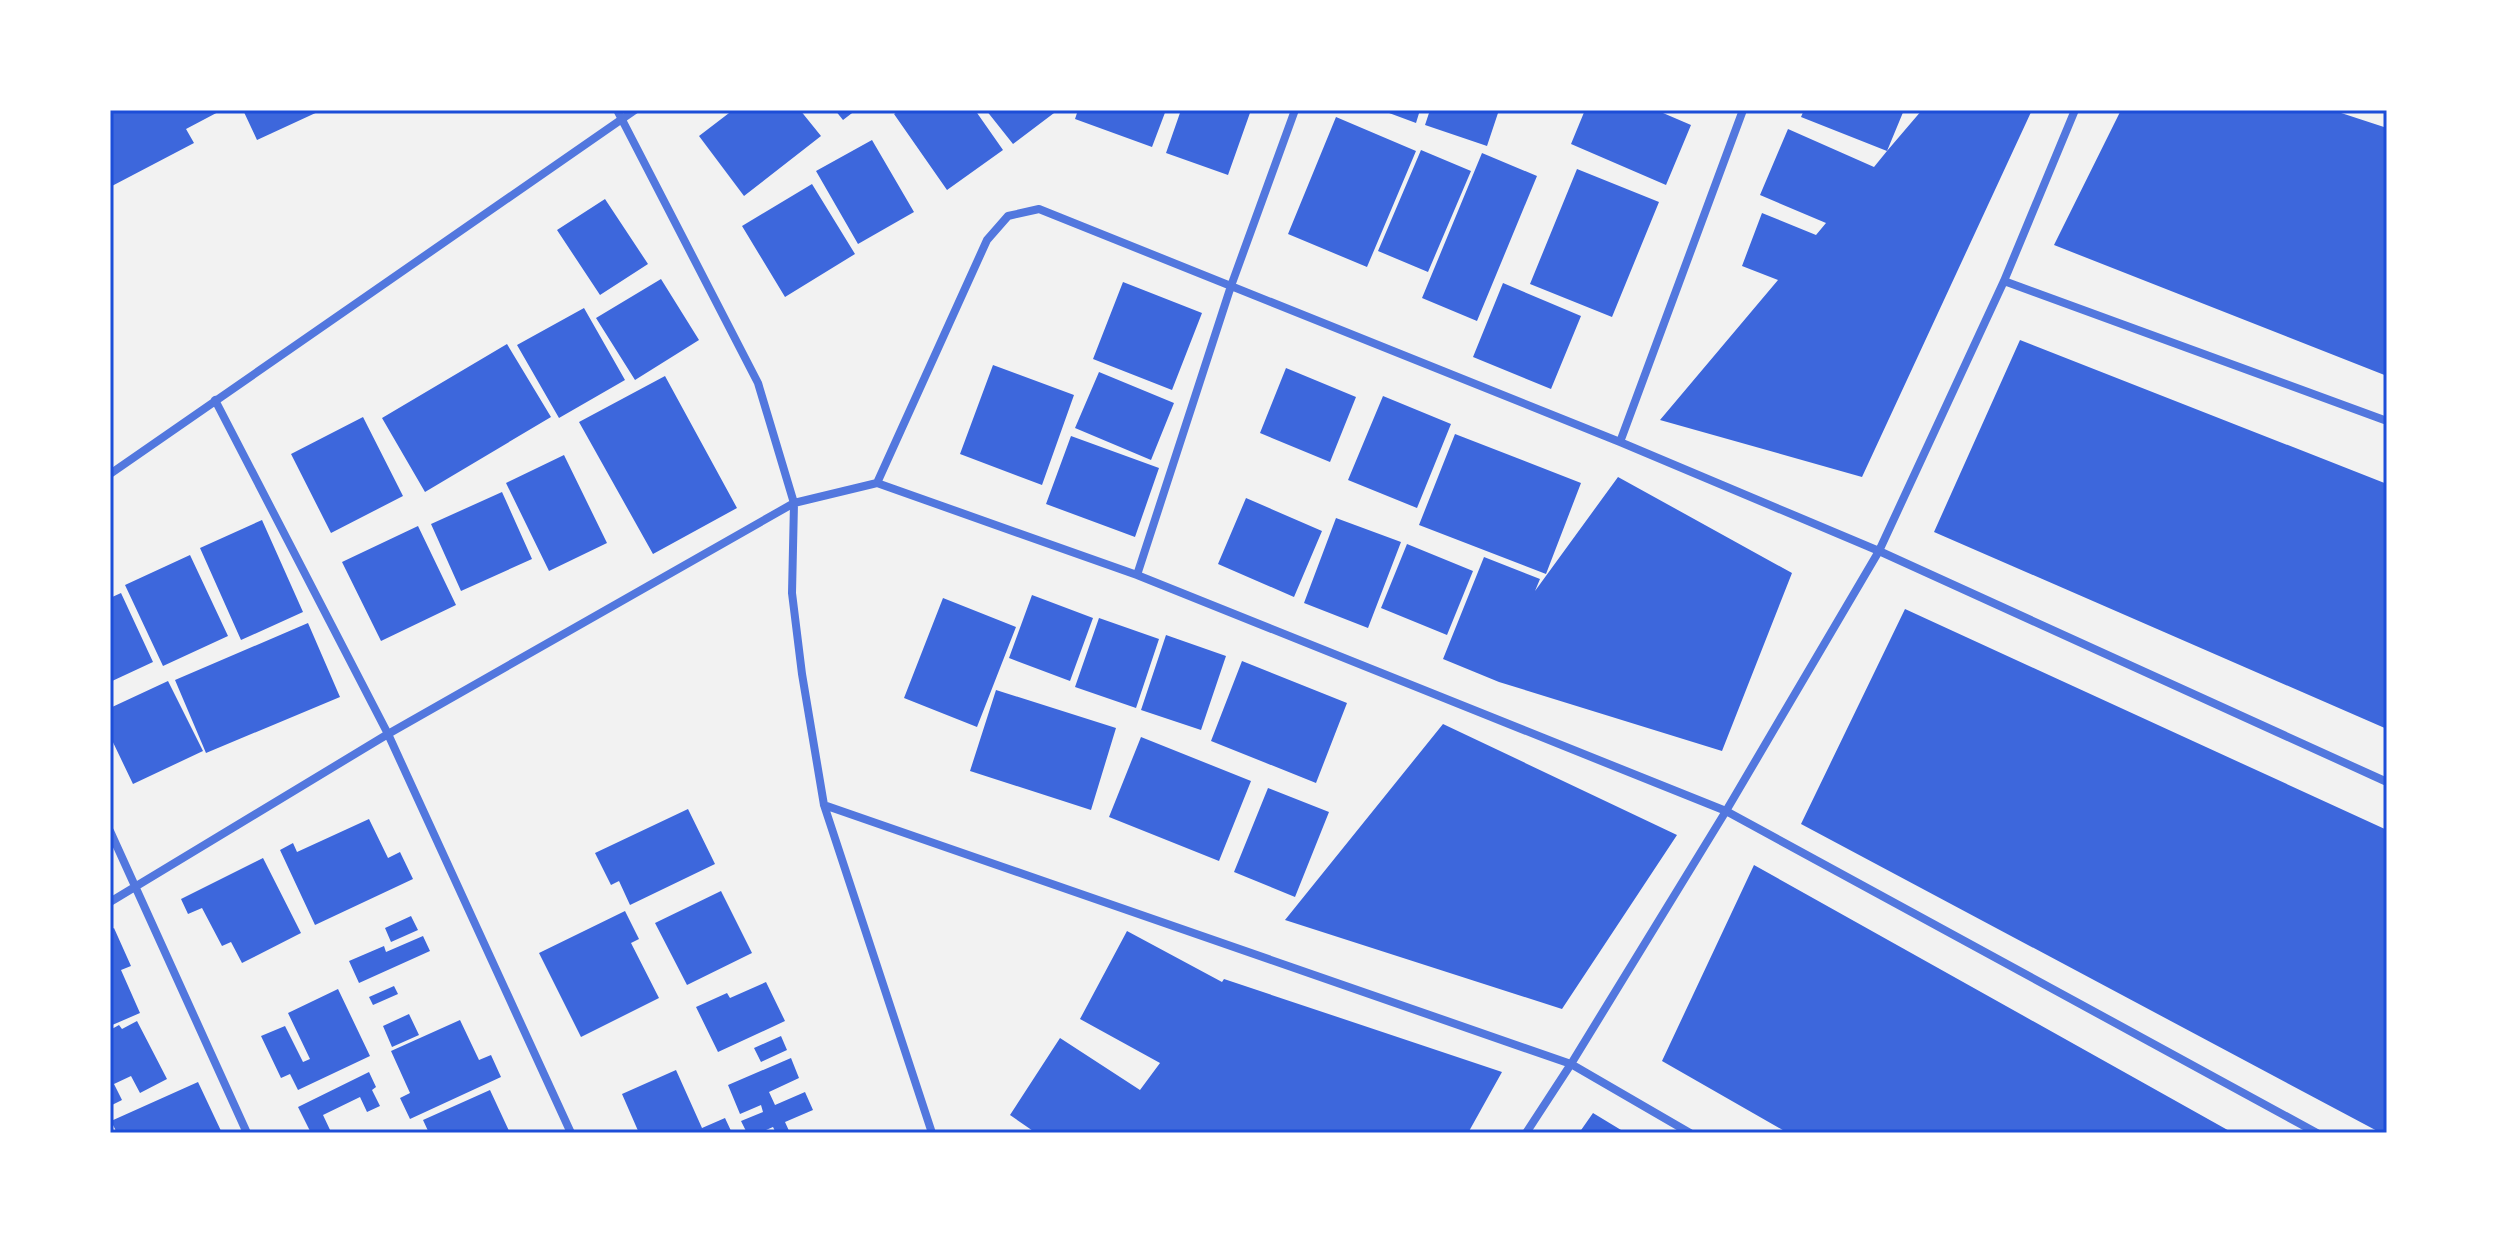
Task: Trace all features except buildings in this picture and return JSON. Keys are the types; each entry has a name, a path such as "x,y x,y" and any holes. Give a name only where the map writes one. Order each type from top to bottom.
{"street":[{"path":"110,474 619,114 635,110"},
{"path":"1137,575 1231,286 1295,110"},
{"path":"1620,442 1742,110"},
{"path":"1526,1133 1726,811 1879,551 2004,281 2075,110"},
{"path":"619,114 758,383 794,503 792,593 824,805 932,1133"},
{"path":"877,483 987,240 1008,216 1039,209 1620,442 1879,551 2387,782"},
{"path":"2004,281 2387,421"},
{"path":"215,400 388,734 571,1133"},
{"path":"110,902 388,734 794,503 877,483 1137,575 1726,811 2317,1133"},
{"path":"824,805 1571,1064 1690,1133"},
{"path":"110,831 247,1133"}]}
